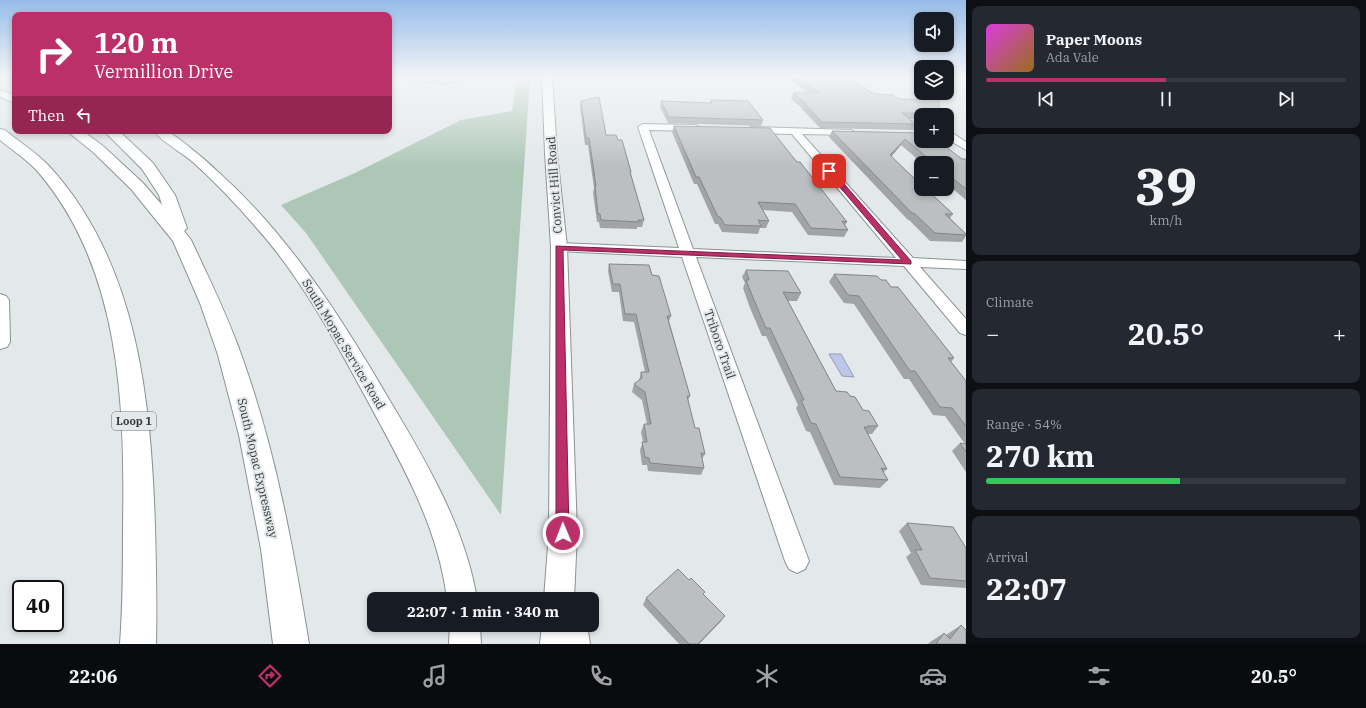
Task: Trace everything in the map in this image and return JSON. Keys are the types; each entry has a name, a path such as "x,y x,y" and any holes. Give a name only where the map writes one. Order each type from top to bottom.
{"highway":[{"name":"South Mopac Expressway","path":"78,134 98,149 137,186 182,240 211,303 230,355 253,435 277,549 291,644"},
{"path":"114,134 148,166 167,195 182,240"},
{"name":"Loop 1","path":"3,138 43,169 72,209 88,235 110,289 122,332 132,393 139,478 140,610 138,644"}],"street":[{"name":"Convict Hill Road","path":"549,107 559,248 563,533 559,592"},
{"name":"Triboro Trail","path":"704,129 643,127 797,561"},
{"path":"742,130 858,134"},
{"path":"795,132 966,330"},
{"name":"South Mopac Service Road","path":"164,134 212,172 242,202 291,260 316,296 360,367 405,447 444,528 460,579 461,592"},
{"path":"954,138 966,147"},
{"path":"559,248 966,265"},
{"path":"0,300 0,342"},
{"name":"Convict Hill Road","path":"563,533 569,592"},
{"path":"465,632 465,644"},
{"path":"556,644 557,632"},
{"path":"573,632 574,644"}],"green space":[{"path":"513,107 528,107 501,515 306,233 281,205 355,173 461,120 512,111"}],"water":[{"path":"829,354 841,354 854,377 842,376"}],"building":[{"path":"582,107 601,107 606,135 616,135 618,140 622,140 644,220 638,220 639,222 601,220 600,214 598,214 596,186 589,138 586,138"},
{"path":"664,107 753,107 763,120 669,117"},
{"path":"808,107 939,107 914,108 914,113 902,113 914,124 822,122"},
{"path":"674,126 770,128 797,162 800,162 847,222 842,221 848,230 811,228 795,204 758,202 769,221 758,220 761,226 725,225 720,217 718,217 699,177 696,177"},
{"path":"832,131 914,133 914,146 905,139 890,155 914,178 914,196 934,196 953,214 945,214 966,235 935,233 914,213 912,213"},
{"path":"916,148 947,148 962,159 966,159 966,189 954,180 954,156 926,156"},
{"path":"609,264 649,265 652,275 659,276 671,316 667,316 690,396 687,396 695,428 699,428 705,454 701,453 704,468 650,463 649,458 645,457 642,442 647,442 644,424 651,424 645,392 634,384 642,378 641,372 649,372 636,314 625,314 620,284 613,284"},
{"path":"746,270 788,271 801,293 783,292 836,391 847,392 850,396 855,397 863,410 869,411 878,426 864,427 887,469 881,468 888,480 840,477 816,424 811,423 801,400 804,400 770,328 766,328 746,280 749,280"},
{"path":"834,274 877,276 881,280 886,280 891,287 898,287 954,358 948,358 966,381 966,426 952,408 940,407 915,371 910,371 859,296 848,295"},
{"path":"960,443 966,444 966,452"},
{"path":"907,523 953,527 966,548 966,581 930,578 915,550 922,550"},
{"path":"678,569 689,580 691,578 705,592 703,594 725,616 698,644 689,644 646,598"},
{"path":"961,625 966,630 966,644 936,644 944,633 950,639"}],"route":[{"path":"563,533 559,248 908,263 829,171"}]}
